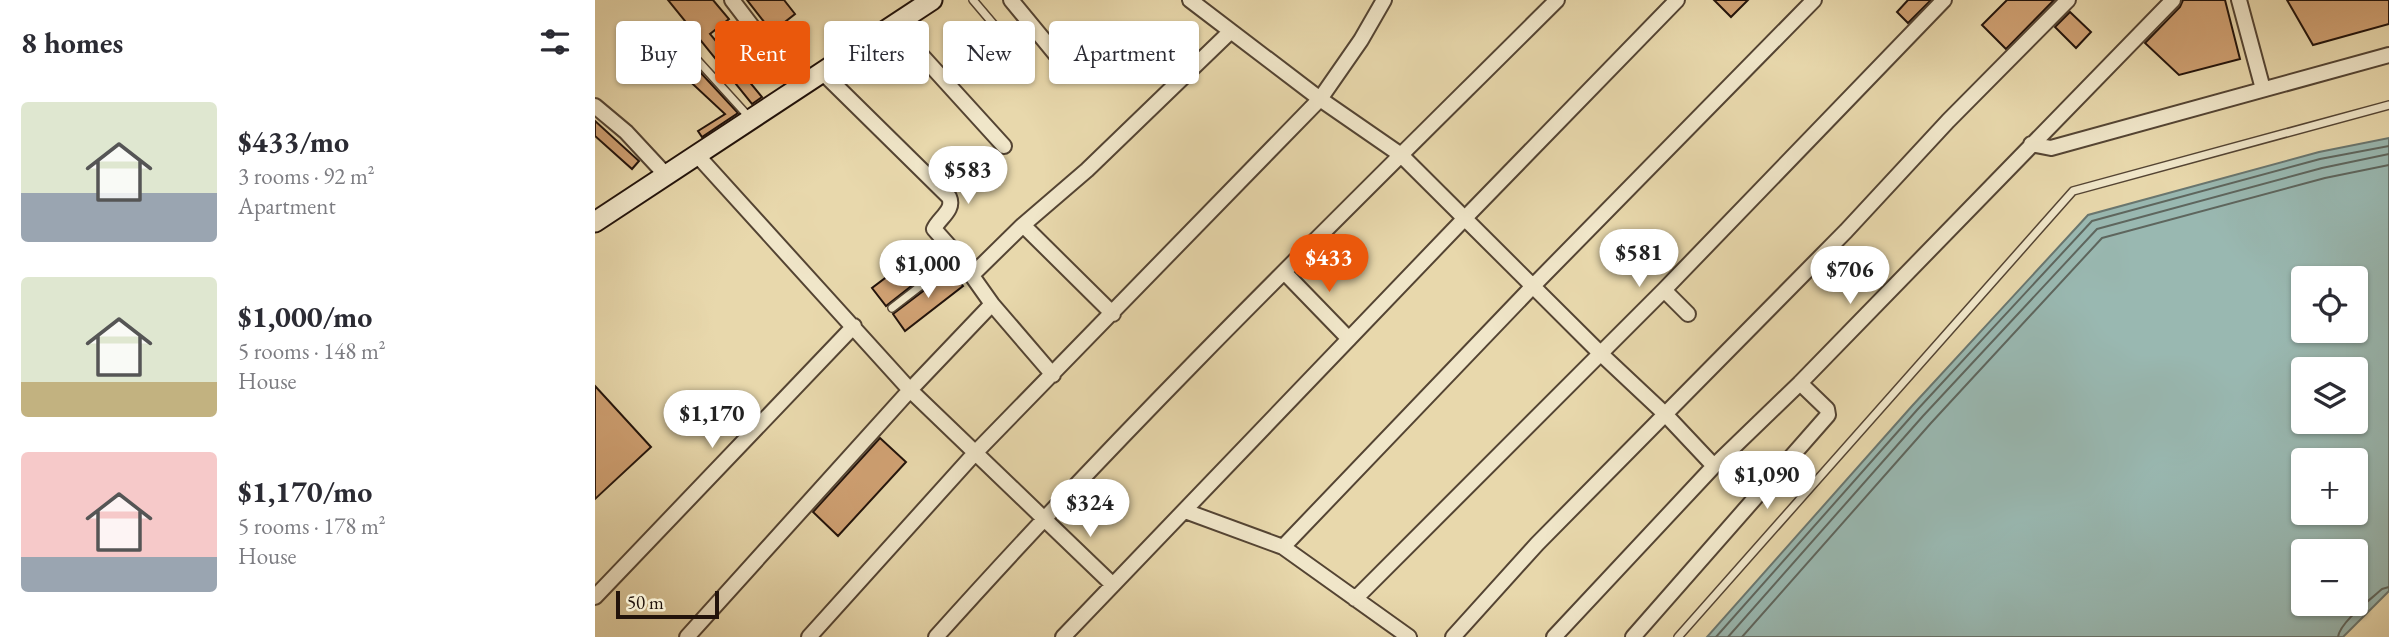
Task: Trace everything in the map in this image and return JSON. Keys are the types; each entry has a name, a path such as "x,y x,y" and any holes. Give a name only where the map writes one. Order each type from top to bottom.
{"street":[{"path":"732,0 799,88"},
{"path":"899,21 932,0"},
{"path":"1011,0 1049,46"},
{"path":"1190,0 1320,99 1401,155 1665,414 1714,466"},
{"path":"810,637 975,453 1320,99 1361,40 1384,0"},
{"path":"936,637 1043,518 1165,391 1557,0"},
{"path":"1063,637 1677,0"},
{"path":"1283,547 1533,286 1814,0"},
{"path":"1355,599 1664,290 1944,0"},
{"path":"1453,637 1537,544 2068,0"},
{"path":"1554,637 1714,466 1800,383 2173,0"},
{"path":"2239,0 2263,89"},
{"path":"972,275 1023,225 1087,170 1230,32"},
{"path":"2031,144 2051,148 2389,55"},
{"path":"595,222 822,72 949,197 950,208 934,229 958,256 992,304 1053,375"},
{"path":"929,73 1005,146"},
{"path":"595,106 626,132 666,175"},
{"path":"697,155 910,390 1113,585"},
{"path":"1023,225 1113,314"},
{"path":"1285,273 1349,339"},
{"path":"1664,290 1688,314"},
{"path":"687,637 910,390 992,304"},
{"path":"595,597 854,326"},
{"path":"1633,637 1828,415 1827,409 1800,383"},
{"path":"1185,511 1283,547 1409,637"}],"lane":[{"path":"972,0 990,21"},
{"path":"701,63 738,102 751,120"},
{"path":"1678,637 2073,191 2389,105"},
{"path":"892,308 958,256"}],"water":[{"path":"2389,138 2389,591 2368,612 2368,539 2291,539 2291,616 2364,616 2343,637 1707,637 1912,406 2088,215 2319,152"}],"building":[{"path":"668,0 713,0 729,19 715,21 715,30 710,34 715,40 715,58 701,41 701,21 685,21"},
{"path":"747,0 784,0 795,14 786,21 763,21"},
{"path":"1714,0 1748,0 1731,17"},
{"path":"1908,0 1931,0 1908,23 1897,12"},
{"path":"2007,0 2054,0 2006,49 1982,25"},
{"path":"2183,0 2225,0 2240,59 2179,75 2145,43 2180,7"},
{"path":"2287,0 2389,0 2389,24 2313,45"},
{"path":"2070,12 2091,32 2076,48 2055,27"},
{"path":"701,73 738,113 702,137 698,131 725,114 693,84 701,84"},
{"path":"736,84 751,84 762,97 752,104"},
{"path":"595,121 639,161 632,169 595,136"},
{"path":"930,244 943,261 886,306 872,288"},
{"path":"951,270 963,286 905,331 893,314"},
{"path":"595,386 651,447 595,499"},
{"path":"880,438 906,462 838,536 813,512"}]}
